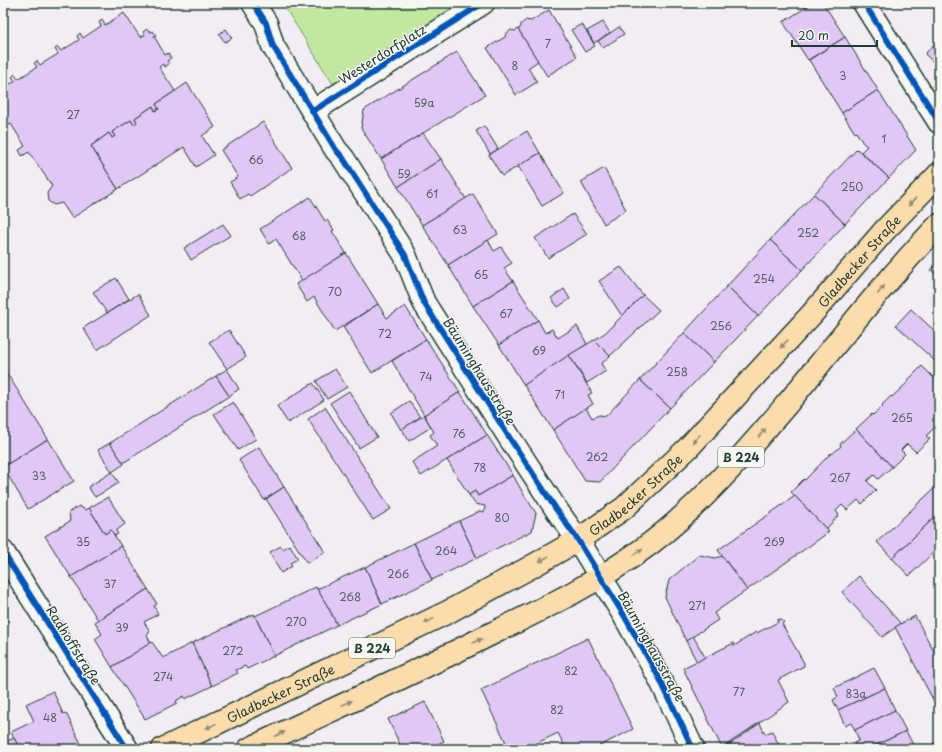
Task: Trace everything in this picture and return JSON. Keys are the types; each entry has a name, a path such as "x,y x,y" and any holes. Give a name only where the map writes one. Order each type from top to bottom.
{"main road":[{"name":"Gladbecker Straße","path":"163,749 448,612 578,540 635,498 688,448 811,315 885,230 939,174"},
{"name":"B 224","path":"249,749 433,663 550,606 601,577 651,543 695,505 755,442 908,257 939,225"}],"street":[{"name":"Bäuminghausstraße","path":"253,3 266,23 273,46 336,150 343,158 404,255 424,303 511,440 578,540 625,616 660,679 693,749"},
{"name":"Westerdorfplatz","path":"313,111 483,3"},
{"path":"864,3 939,122"},
{"name":"Radhoffstraße","path":"3,552 127,749"}],"green space":[{"path":"282,3 462,3 333,84"}],"building":[{"path":"813,3 823,3 845,37 808,60 783,22"},
{"path":"549,10 577,57 547,76 518,29 526,20 531,21"},
{"path":"124,13 140,37 145,35 143,32 147,29 151,32 153,31 156,35 154,36 165,55 168,53 171,58 167,61 169,64 165,67 163,64 159,67 175,91 156,104 159,109 155,111 153,106 135,118 137,122 134,125 131,120 112,132 115,136 112,138 109,133 91,146 118,189 72,218 62,203 54,205 48,201 47,193 52,186 29,152 22,156 19,150 25,146 11,124 4,128 3,122 8,119 3,111 3,88 15,81 12,77 15,74 18,79 37,67 34,63 37,61 40,65 58,54 55,49 58,47 61,51 79,40 77,36 80,33 83,38 101,26 99,22 102,20 105,25"},
{"path":"603,22 610,33 594,43 587,31"},
{"path":"582,24 595,46 585,52 571,30"},
{"path":"619,27 624,34 603,48 598,41"},
{"path":"226,29 232,38 225,42 219,34"},
{"path":"518,29 538,61 528,68 537,82 516,95 487,48 505,37 511,30 515,31"},
{"path":"845,37 878,90 842,113 809,60"},
{"path":"939,39 939,68 925,54"},
{"path":"457,52 485,95 381,159 361,128 364,110"},
{"path":"187,83 215,127 202,136 214,155 196,167 184,147 118,189 91,146 109,133 112,138 115,136 112,132 131,120 134,125 137,122 135,118 153,106 155,111 159,109 156,104"},
{"path":"878,90 916,150 889,178 861,152 867,146 863,143 856,132 855,133 842,113"},
{"path":"263,122 292,168 250,196 248,194 240,199 230,182 238,177 221,150"},
{"path":"484,126 498,149 490,154 476,131"},
{"path":"527,131 540,153 502,176 489,155"},
{"path":"423,133 441,159 398,187 381,159"},
{"path":"857,149 889,178 845,224 814,194"},
{"path":"540,153 564,193 542,206 518,166"},
{"path":"441,159 466,199 422,225 398,187"},
{"path":"604,168 626,210 604,224 581,182"},
{"path":"473,194 498,234 448,265 422,225"},
{"path":"814,194 845,224 802,270 770,240"},
{"path":"310,197 325,221 327,220 334,230 332,231 346,253 302,281 276,239 269,244 260,229"},
{"path":"573,214 587,234 548,258 535,238"},
{"path":"223,224 231,235 191,260 184,248"},
{"path":"488,240 494,251 501,247 512,263 504,268 513,281 473,306 448,265"},
{"path":"770,240 802,270 758,316 727,286"},
{"path":"346,253 378,304 335,331 314,297 307,302 296,284"},
{"path":"939,262 939,277 931,270"},
{"path":"621,267 643,295 622,316 599,281"},
{"path":"116,278 129,299 107,313 93,292"},
{"path":"513,281 538,320 499,345 473,306"},
{"path":"727,286 758,316 714,362 684,333"},
{"path":"564,289 570,299 558,307 551,298"},
{"path":"138,294 151,315 97,350 83,328"},
{"path":"643,295 659,310 610,356 594,340 605,333"},
{"path":"378,304 387,318 405,306 426,339 372,373 343,327"},
{"path":"911,309 939,335 939,365 896,325"},
{"path":"538,320 545,333 552,329 558,338 577,326 587,344 524,385 499,345"},
{"path":"229,330 246,357 227,369 209,342"},
{"path":"684,333 714,362 670,408 640,380"},
{"path":"426,339 460,392 424,415 392,361"},
{"path":"594,340 610,356 601,364 606,371 587,383 569,355"},
{"path":"569,355 592,393 588,395 593,404 553,430 524,385"},
{"path":"922,366 939,383 939,414 932,420 937,425 926,436 930,439 916,452 907,444 901,450 905,454 892,467 856,429 883,406 882,405 909,381 908,380"},
{"path":"227,369 239,389 229,396 216,376"},
{"path":"335,369 347,387 327,399 316,381"},
{"path":"8,375 48,439 3,467 3,378"},
{"path":"216,376 229,396 123,463 110,443"},
{"path":"640,380 670,408 600,482 585,481 553,430 586,408 592,418 599,415 606,416"},
{"path":"313,383 324,400 288,423 277,406"},
{"path":"349,391 377,437 359,448 330,403"},
{"path":"460,392 487,435 421,476 412,462 437,446 430,435 434,432 424,415"},
{"path":"409,401 420,417 401,430 391,413"},
{"path":"233,402 256,439 238,450 214,414"},
{"path":"325,407 391,509 373,520 308,419"},
{"path":"424,415 431,427 409,441 402,429"},
{"path":"856,429 892,467 878,479 874,475 867,481 876,490 862,504 858,500 847,510 842,505 836,511 839,515 826,529 791,492 831,453 832,454 841,446 840,444"},
{"path":"487,435 513,475 478,496 475,491 469,495 447,460"},
{"path":"48,439 74,481 28,509 3,467"},
{"path":"110,443 124,464 112,472 98,450"},
{"path":"259,447 284,487 264,500 239,460"},
{"path":"112,472 119,483 95,497 88,487"},
{"path":"513,475 536,513 532,531 477,558 459,521 480,511 484,512 485,506 475,504 469,495 475,491 478,496"},
{"path":"939,484 939,513 892,558 877,542"},
{"path":"284,487 325,552 307,563 266,499"},
{"path":"795,496 829,532 747,590 718,550"},
{"path":"108,497 125,524 116,531 118,534 114,536 111,530 105,534 89,508"},
{"path":"79,506 86,510 89,508 105,534 111,530 121,546 71,577 45,536 70,521 69,512"},
{"path":"939,513 939,547 909,576 892,558"},
{"path":"459,521 477,558 432,580 414,543"},
{"path":"414,543 432,580 382,604 365,567"},
{"path":"290,545 298,559 290,563 292,566 281,573 270,552 281,546 283,549"},
{"path":"121,546 148,589 98,620 71,577"},
{"path":"699,555 716,558 722,556 747,590 714,613 718,620 686,641 665,597 669,580"},
{"path":"365,567 382,604 337,625 317,589"},
{"path":"859,576 901,624 882,637 842,592"},
{"path":"316,587 337,625 274,656 255,616"},
{"path":"148,589 157,604 154,606 158,614 144,622 150,631 147,636 151,643 112,667 95,639 102,634 95,622"},
{"path":"3,613 9,623 3,627"},
{"path":"254,614 274,656 247,669 245,666 236,670 238,673 212,686 192,643"},
{"path":"915,616 939,661 939,711 895,627"},
{"path":"780,619 784,622 782,624 804,663 804,666 778,680 789,702 722,748 683,668 734,643 734,646 756,632 757,633 778,622 777,620"},
{"path":"693,636 705,657 697,662 686,641"},
{"path":"588,638 633,729 594,749 566,749 558,733 524,749 509,749 481,690"},
{"path":"152,642 163,658 192,643 212,686 185,699 184,696 176,701 177,703 145,719 112,667"},
{"path":"874,668 885,688 838,710 833,700 838,697 834,688"},
{"path":"885,688 895,710 855,730 851,723 845,726 838,710"},
{"path":"53,691 63,714 66,713 83,748 20,749 11,732 34,721 26,704"},
{"path":"425,702 444,741 428,749 402,749 388,719"},
{"path":"895,710 906,731 868,749 857,749 854,743 859,740 855,730"},
{"path":"760,723 765,734 772,731 781,749 723,749"},
{"path":"906,731 915,749 868,749"},
{"path":"14,738 20,749 3,749 3,743"},
{"path":"939,741 939,749 930,749 929,746"}],"cycle path":[{"path":"253,3 266,23 273,46 336,150 343,158 405,255 424,303 511,440 578,540 625,617 660,679 693,749"},
{"path":"313,111 483,3"},
{"path":"864,3 939,122"},
{"path":"3,552 127,749"}]}
